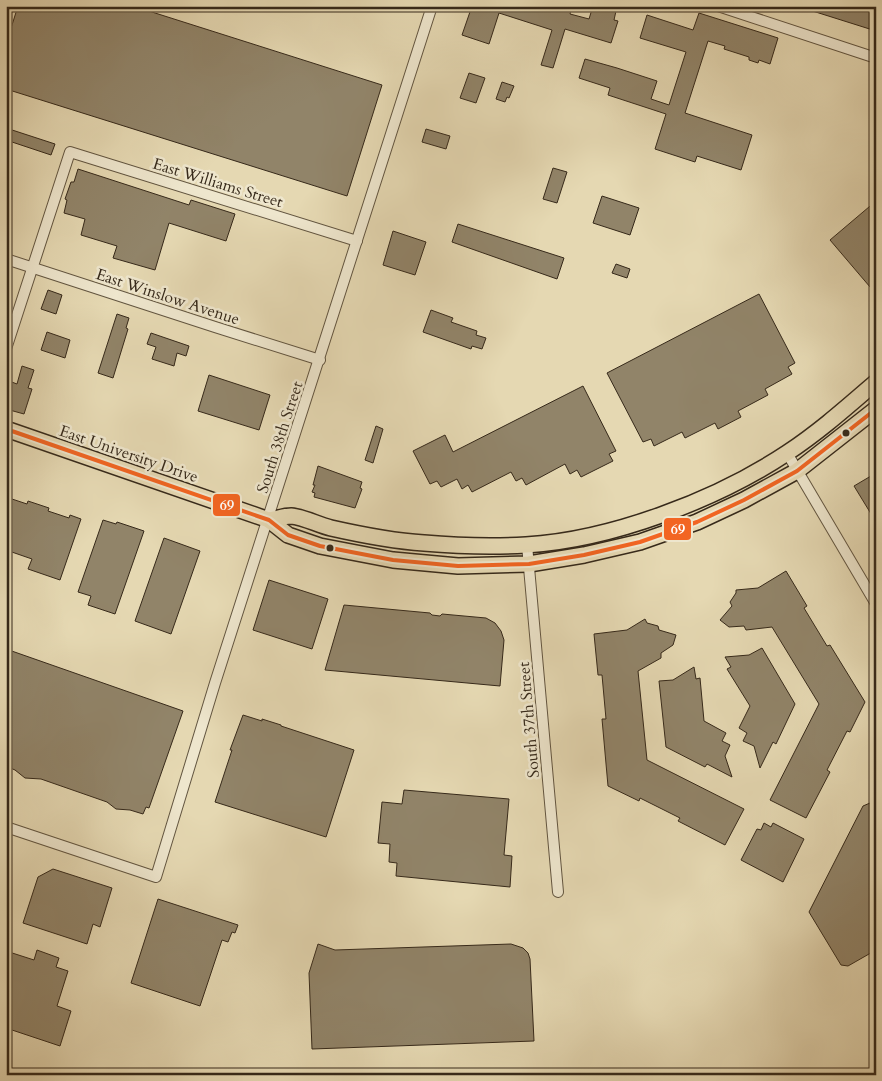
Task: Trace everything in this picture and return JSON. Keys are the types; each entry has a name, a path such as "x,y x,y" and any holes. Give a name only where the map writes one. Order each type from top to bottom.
{"main road":[{"name":"East University Drive","path":"268,520 292,516 328,527 394,541 458,546 527,545 584,537 633,524 694,502 744,479 787,453 834,419 876,382"},
{"name":"East University Drive","path":"6,429 268,520 288,535 320,546 392,560 458,566 529,564 584,555 640,542 681,528 744,500 797,471 876,409"}],"street":[{"name":"South 38th Street","path":"6,827 156,877 215,683 432,6"},
{"path":"718,6 876,58"},
{"name":"East Williams Street","path":"32,268 70,152 357,242"},
{"name":"East Winslow Avenue","path":"6,260 320,360"},
{"path":"6,349 32,268"},
{"path":"787,453 876,604"},
{"name":"South 37th Street","path":"527,545 558,892"}],"path":[{"path":"838,1075 876,1069"}],"building":[{"path":"18,6 133,6 382,85 347,196 6,89 6,44"},
{"path":"472,6 572,6 570,14 589,19 593,6 602,6 616,11 614,20 618,21 611,43 565,29 553,68 541,65 552,30 499,13 489,44 462,35"},
{"path":"804,6 876,6 876,31 803,8"},
{"path":"699,13 778,38 770,64 759,60 758,63 749,60 749,57 724,49 725,46 708,41 685,113 752,135 741,170 697,156 695,162 655,149 666,114 608,95 610,88 579,78 585,59 617,68 657,81 651,99 669,105 686,52 640,38 647,15 693,30"},
{"path":"469,73 485,78 476,103 460,98"},
{"path":"502,82 514,86 509,98 507,97 505,102 496,99"},
{"path":"6,128 55,144 51,155 6,140"},
{"path":"426,129 450,136 446,149 422,142"},
{"path":"553,168 567,172 557,203 543,199"},
{"path":"78,169 189,205 191,200 235,214 226,241 169,223 155,270 113,258 117,246 81,235 85,219 64,213 67,200 65,199"},
{"path":"602,196 639,208 630,235 593,223"},
{"path":"876,201 876,294 830,240"},
{"path":"458,224 564,258 557,279 452,242"},
{"path":"393,231 426,242 415,275 383,265"},
{"path":"616,264 630,269 627,278 612,273"},
{"path":"48,290 62,295 56,314 41,309"},
{"path":"759,294 795,363 788,367 792,374 765,389 768,395 738,411 741,417 718,429 715,423 685,438 682,432 654,446 651,439 643,442 607,373"},
{"path":"431,310 453,318 451,322 477,331 476,335 486,338 482,349 472,346 471,349 423,332"},
{"path":"117,314 129,318 126,328 128,329 113,378 98,373"},
{"path":"47,332 70,340 65,358 41,350"},
{"path":"151,333 189,346 186,356 177,353 174,366 152,359 156,347 147,344"},
{"path":"22,366 34,370 28,388 32,389 24,414 6,409 6,392 9,381 17,384"},
{"path":"209,375 270,395 259,430 198,411"},
{"path":"583,386 616,451 609,454 613,461 581,477 577,470 570,474 565,464 526,485 522,478 516,481 511,472 472,492 468,485 462,489 457,479 441,487 437,481 430,484 413,451 445,435 453,452"},
{"path":"376,426 383,429 373,463 365,460"},
{"path":"318,466 362,482 360,488 362,489 355,508 314,497 315,493 312,492"},
{"path":"876,473 876,522 854,486"},
{"path":"6,497 27,504 28,501 49,508 48,511 69,518 70,515 81,519 60,580 28,569 32,559 6,550"},
{"path":"103,520 116,524 117,522 144,531 115,614 88,605 91,596 78,592"},
{"path":"164,538 200,551 171,634 135,621"},
{"path":"786,571 807,606 804,608 827,646 830,645 865,702 850,732 847,731 827,770 830,772 806,818 770,800 819,704 772,627 746,630 744,626 729,627 720,620 732,606 730,602 736,590 758,588"},
{"path":"269,580 328,599 312,649 253,630"},
{"path":"344,605 430,613 440,616 442,614 486,618 495,623 501,631 504,640 500,686 325,670"},
{"path":"645,619 647,623 658,626 659,630 676,635 673,645 661,653 661,658 638,671 647,760 744,809 725,845 678,821 680,818 640,798 639,801 608,786 602,719 606,719 602,675 598,675 594,634 627,630"},
{"path":"762,648 795,704 776,744 773,742 760,768 754,746 743,741 747,733 739,728 750,706 727,669 731,667 725,657 749,655"},
{"path":"6,649 183,711 149,808 146,807 143,814 130,810 116,809 107,802 41,779 25,778 6,766"},
{"path":"694,667 696,679 700,678 704,721 726,733 722,741 730,745 725,756 732,777 707,764 705,767 666,747 659,681 673,680"},
{"path":"243,715 262,721 262,719 354,750 326,837 215,802 232,750 230,750"},
{"path":"404,790 509,799 504,855 512,856 510,887 396,876 397,863 389,862 390,844 378,843 382,802 402,804"},
{"path":"870,803 876,806 876,950 848,966 841,965 809,912 863,806"},
{"path":"764,823 771,827 773,823 804,839 783,882 741,860 757,829 761,830"},
{"path":"53,869 112,888 100,927 93,924 87,944 23,923 38,877"},
{"path":"158,899 238,925 235,933 232,932 228,942 222,940 200,1006 131,983"},
{"path":"318,944 335,950 511,944 523,948 528,953 530,959 534,1041 312,1049 309,973"},
{"path":"37,950 59,958 56,967 68,971 57,1006 71,1011 60,1046 6,1028 6,951 34,960"}],"transit line":[{"name":"69","path":"6,429 269,520 288,535 320,546 393,560 458,566 529,564 584,555 640,542 697,522 744,500 797,471 876,409"}]}
